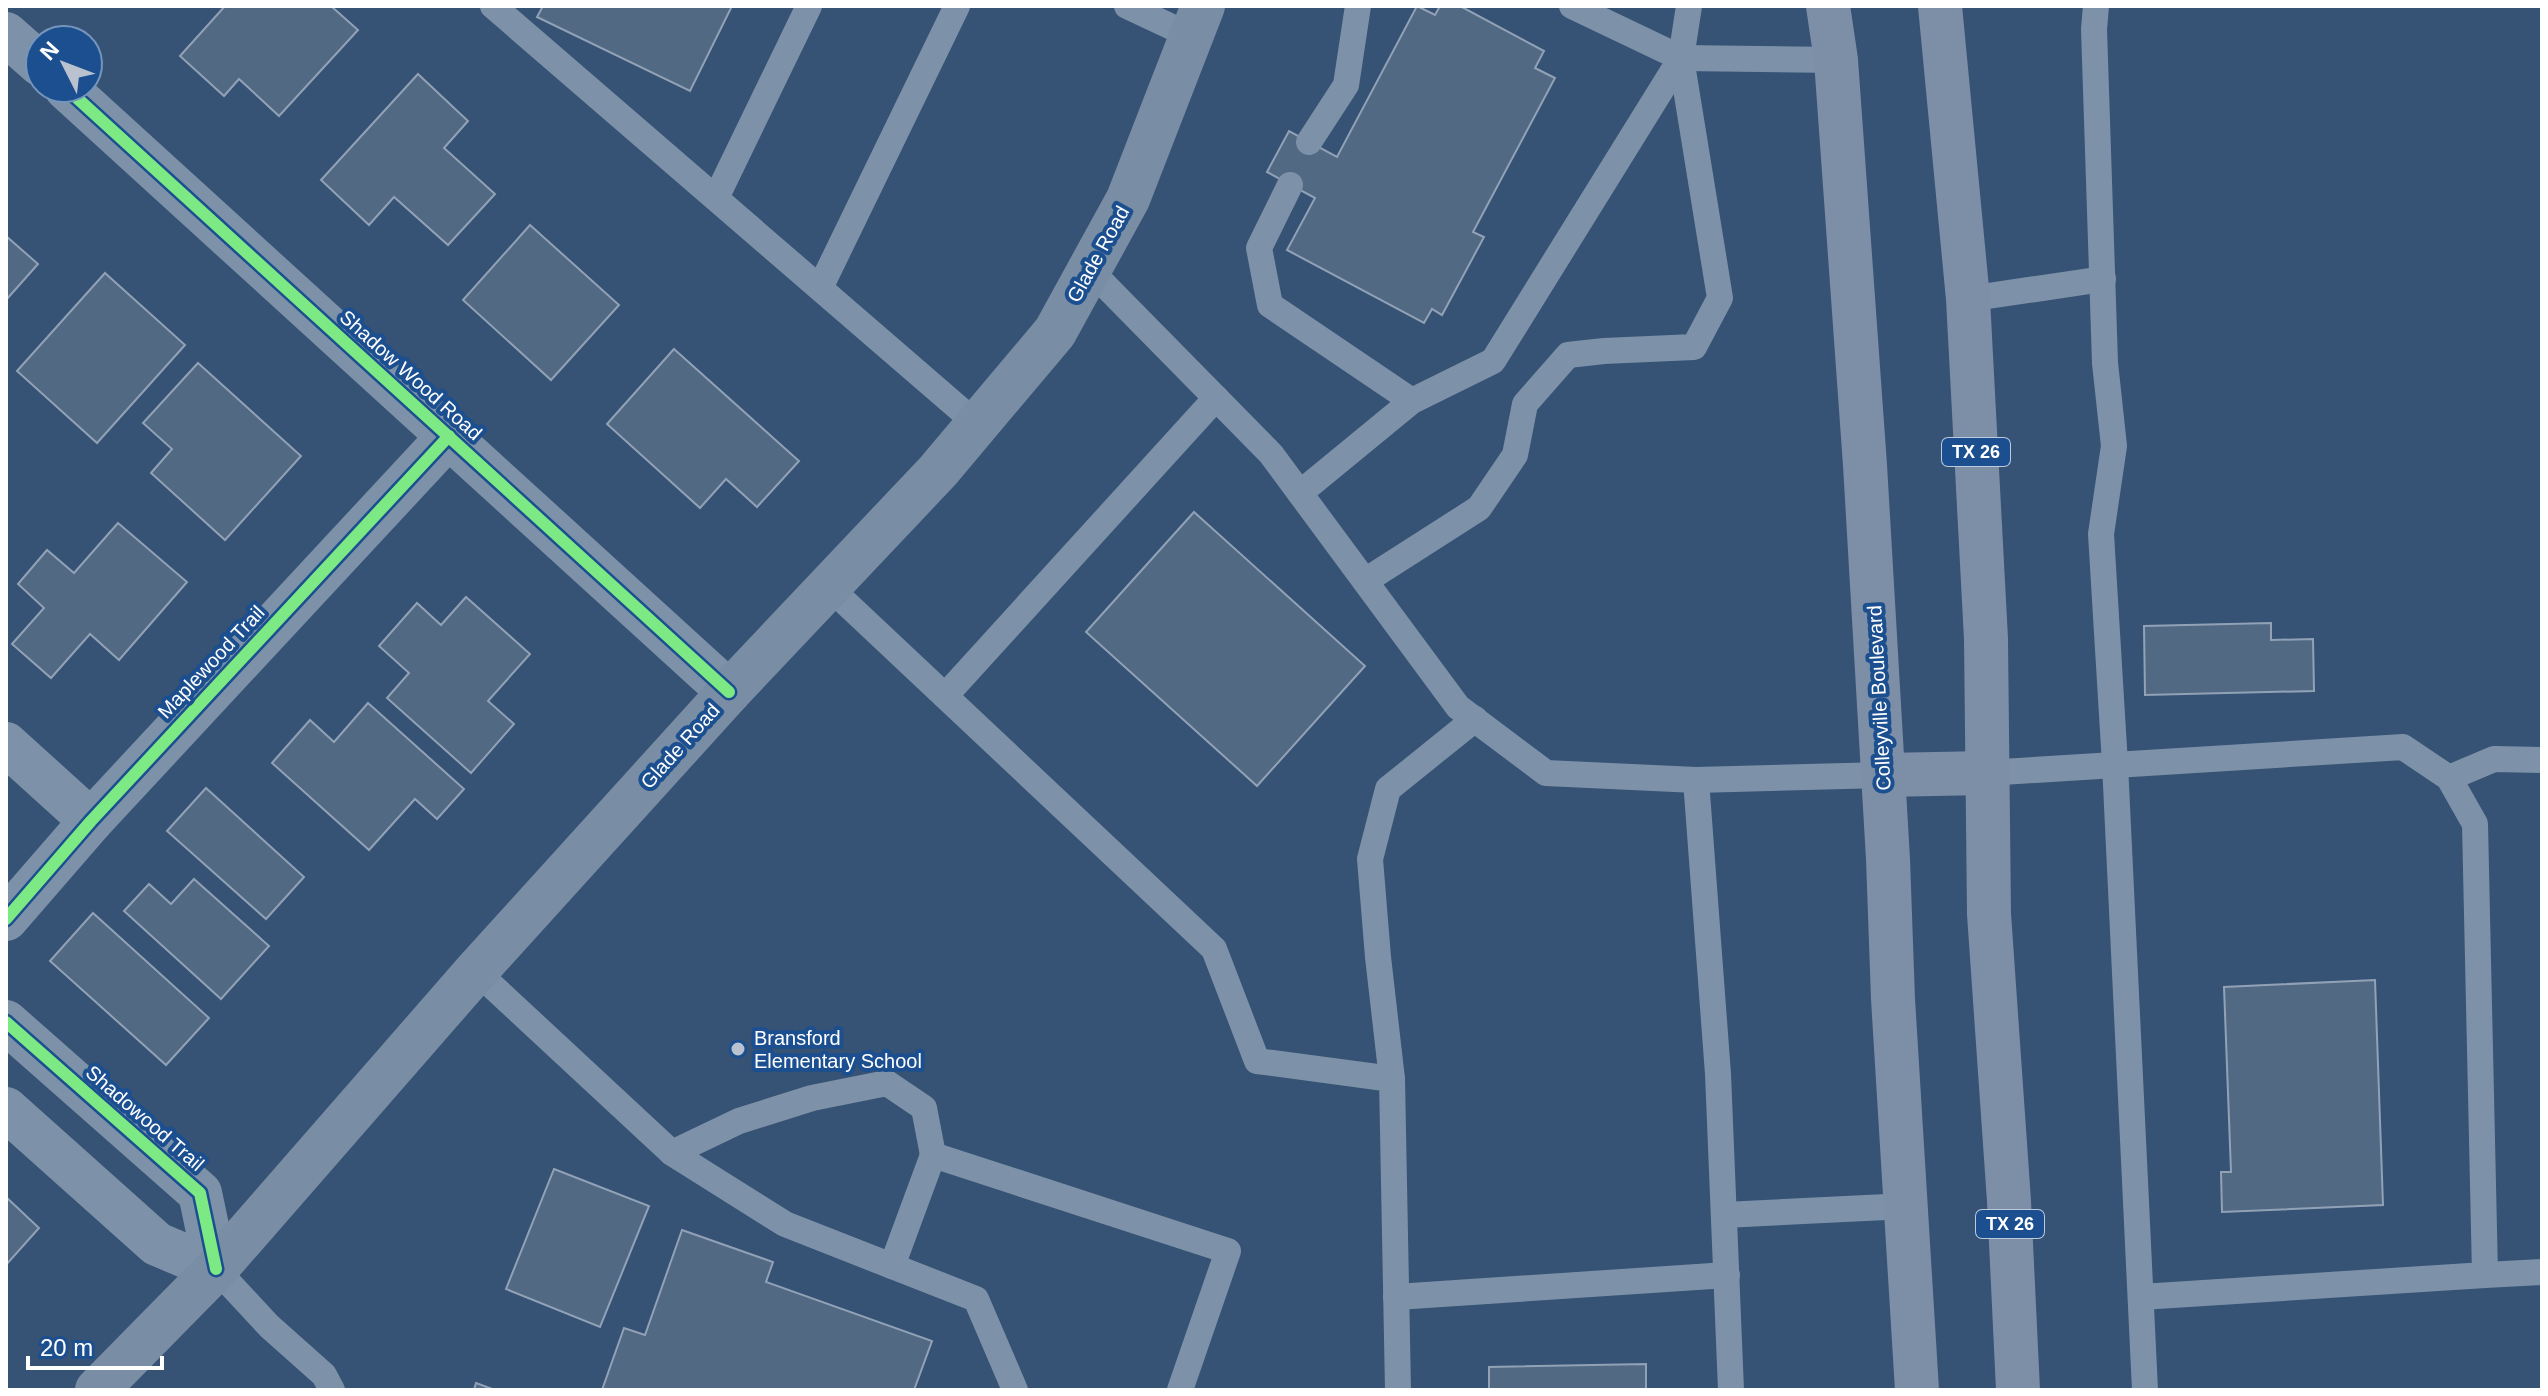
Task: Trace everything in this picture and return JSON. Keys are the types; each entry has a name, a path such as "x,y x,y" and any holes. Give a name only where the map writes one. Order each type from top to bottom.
{"main road":[{"name":"Colleyville Boulevard","path":"1828,6 1836,60 1865,465 1917,1390"},
{"name":"TX 26","path":"1940,6 1968,299 1986,639 1989,914 2009,1201 2018,1390"},
{"name":"Glade Road","path":"97,1390 216,1269 476,971 729,692 938,471 1055,332 1128,199 1197,21"},
{"path":"1883,775 1986,773"}],"street":[{"path":"6,34 24,50"},
{"name":"Shadow Wood Road","path":"84,104 729,692"},
{"name":"Maplewood Trail","path":"6,919 91,821 449,436"},
{"path":"6,744 91,821"},
{"name":"Shadowood Trail","path":"6,1022 200,1193 216,1269"},
{"path":"6,1109 157,1244 216,1269"}],"lane":[{"path":"493,6 977,424"},
{"path":"716,198 809,6"},
{"path":"820,288 957,6"},
{"path":"1127,6 1197,21"},
{"path":"1309,142 1346,85 1358,6"},
{"path":"1572,6 1681,58 1836,60"},
{"path":"1365,581 1479,508 1515,455 1525,404 1568,355 1694,347 1720,298 1681,58 1689,6"},
{"path":"2096,6 2094,29 2105,363 2114,446 2101,534 2145,1390"},
{"path":"1300,493 1412,401 1493,361 1681,58"},
{"path":"1290,185 1259,248 1270,305 1412,401"},
{"path":"1089,269 1271,454 1458,707 1546,773 1696,780 1883,775"},
{"path":"1968,299 2103,279"},
{"path":"945,696 1216,398"},
{"path":"829,587 1214,949 1257,1061 1392,1079"},
{"path":"1398,1390 1392,1079 1370,859 1388,789 1475,719"},
{"path":"1986,773 2403,747 2449,778 2475,824 2485,1275"},
{"path":"2449,778 2494,759 2542,760"},
{"path":"1696,780 1717,1059 1731,1390"},
{"path":"476,971 672,1153 785,1224 976,1299 1015,1390"},
{"path":"672,1153 739,1121 812,1098 887,1083 924,1108 933,1155 892,1266"},
{"path":"933,1155 1228,1251 1180,1390"},
{"path":"1724,1215 1907,1206"},
{"path":"216,1269 269,1326 324,1375 332,1390"},
{"path":"2141,1297 2542,1272"},
{"path":"1396,1297 1727,1275"}],"building":[{"path":"225,6 331,6 358,30 279,116 239,79 224,96 180,56"},
{"path":"543,6 732,6 690,91 537,17"},
{"path":"1417,6 1435,15 1440,6 1460,6 1544,51 1535,68 1555,78 1473,232 1484,237 1442,315 1432,309 1424,323 1287,250 1315,198 1267,172 1289,131 1337,157"},
{"path":"418,74 468,121 444,148 495,194 448,245 394,197 369,225 321,180"},
{"path":"530,225 619,305 551,380 463,300"},
{"path":"6,236 38,264 6,300"},
{"path":"105,273 185,345 97,443 17,371"},
{"path":"674,349 799,461 757,507 726,479 700,508 607,424"},
{"path":"198,363 301,456 225,540 151,473 172,449 143,423"},
{"path":"1194,512 1365,666 1257,786 1086,632"},
{"path":"118,523 187,582 119,660 90,634 51,678 12,644 44,608 18,584 47,550 74,573"},
{"path":"466,597 530,654 488,701 514,724 471,773 387,698 409,673 379,646 417,603 441,625"},
{"path":"2271,623 2271,640 2313,639 2314,691 2145,695 2144,626"},
{"path":"368,703 464,789 437,819 415,799 369,850 272,763 310,720 334,742"},
{"path":"206,788 304,877 266,919 167,831"},
{"path":"194,879 269,946 221,999 124,911 149,884 171,904"},
{"path":"93,913 209,1018 166,1065 50,961"},
{"path":"2375,980 2383,1205 2222,1212 2221,1172 2231,1172 2224,987"},
{"path":"554,1169 649,1206 600,1327 506,1289"},
{"path":"6,1197 39,1228 6,1265"},
{"path":"682,1230 773,1262 766,1282 932,1341 914,1390 602,1390 624,1328 645,1335"},
{"path":"1646,1364 1646,1390 1489,1390 1489,1367"},
{"path":"476,1383 495,1390 474,1390"}],"cycle path":[{"path":"84,104 729,692"},
{"path":"6,919 91,821 449,436"},
{"path":"6,1022 200,1193 216,1269"}],"place":[{"name":"Bransford Elementary School","path":"738,1049"}]}
